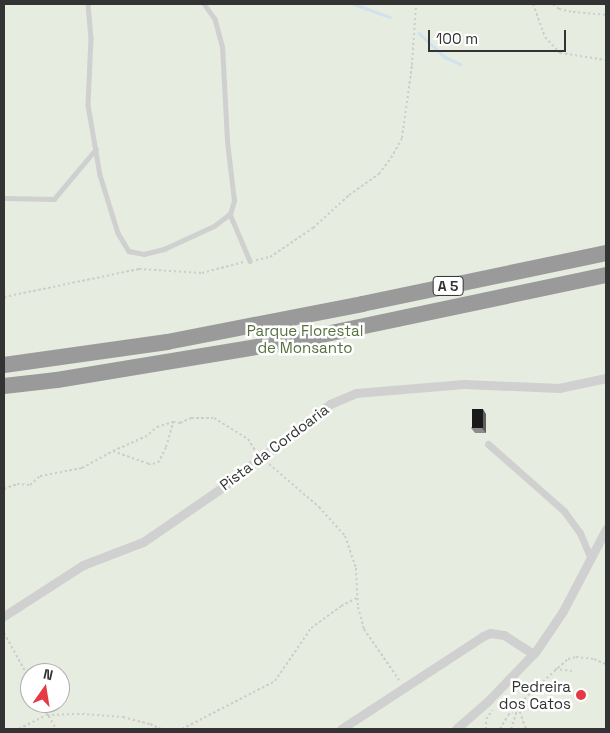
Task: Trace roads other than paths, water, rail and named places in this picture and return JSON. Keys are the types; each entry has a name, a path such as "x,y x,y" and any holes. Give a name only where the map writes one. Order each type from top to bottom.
{"highway":[{"name":"A 5","path":"4,365 167,342 606,253"},
{"name":"A 5","path":"4,386 57,380 293,341 606,275"},
{"path":"4,356 47,359"}],"street":[{"name":"Pista da Cordoaria","path":"4,616 83,565 143,542 261,458 330,404 356,393 464,384 559,388 606,378"},
{"path":"488,444 564,510 580,533 591,559"},
{"path":"456,729 488,701 533,654 563,611 606,528"},
{"path":"341,729 405,688 465,646 490,634 504,635 533,654"}],"lane":[{"path":"88,4 91,38 88,105 100,175 118,233 129,252 144,254 164,249 214,226 230,214 234,201 227,141 222,47 215,20 204,4"},
{"path":"4,198 54,199 96,149"},
{"path":"230,214 250,261"}],"waterway":[{"path":"354,4 390,17"},
{"path":"419,33 445,57 460,64"}],"place":[{"name":"Pedreira dos Catos","path":"581,695"}],"park label":[{"name":"Parque Florestal de Monsanto","path":"305,338"}]}
